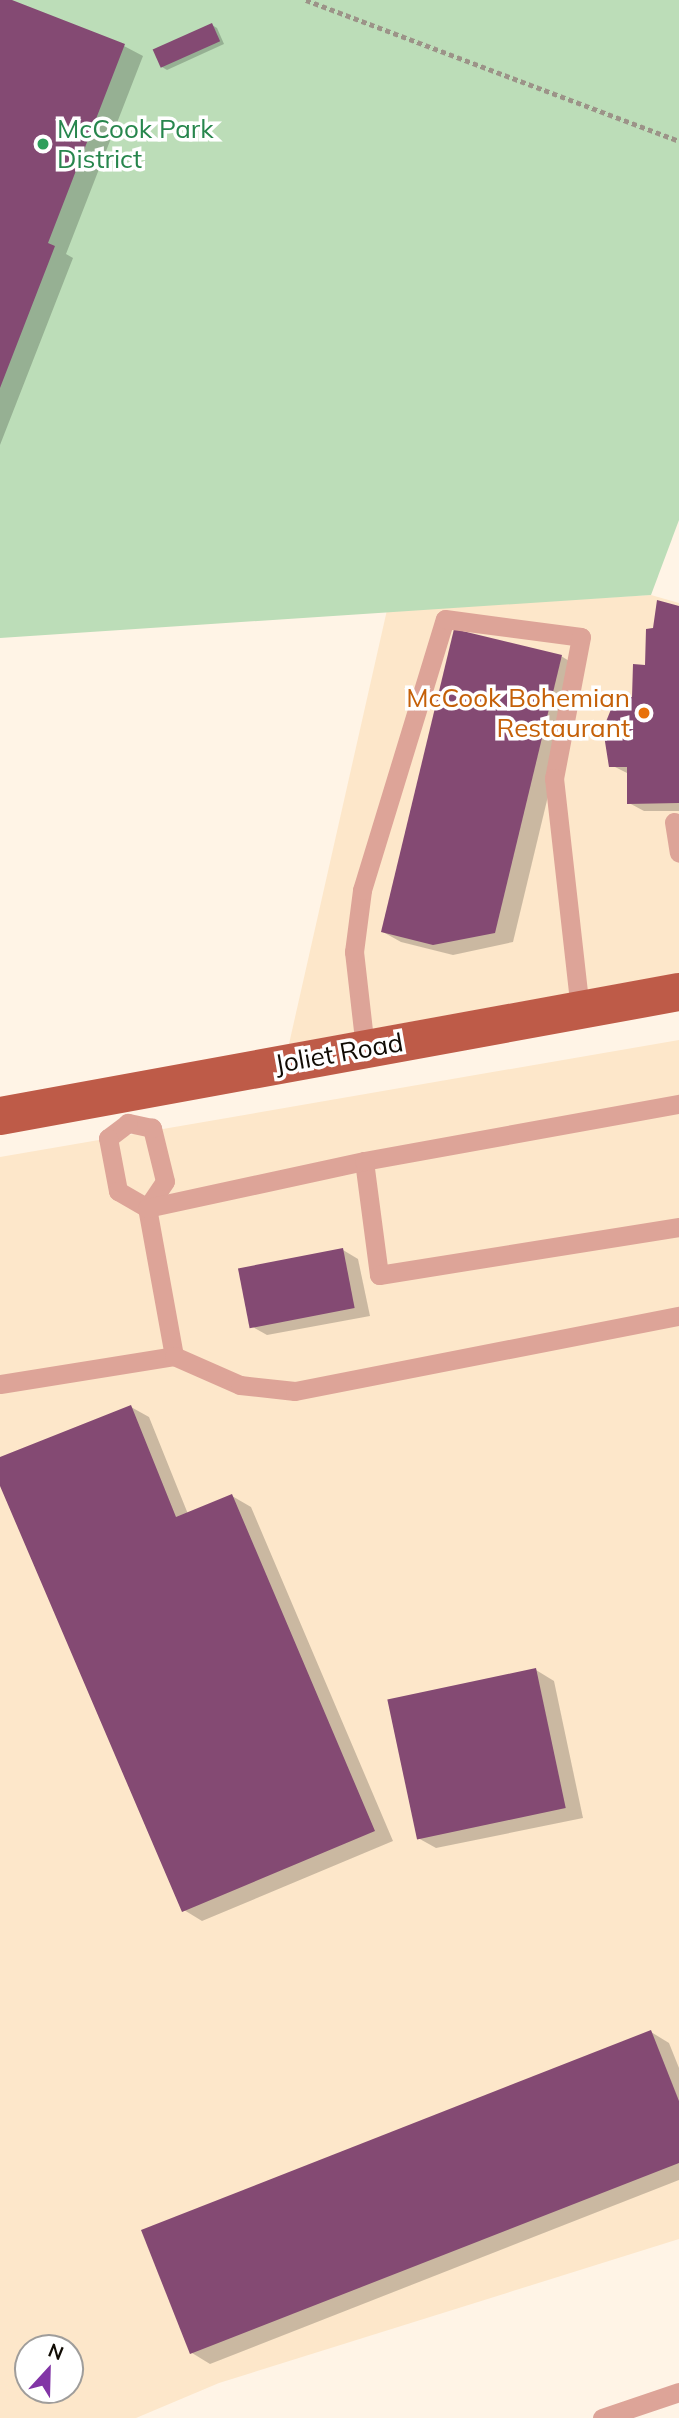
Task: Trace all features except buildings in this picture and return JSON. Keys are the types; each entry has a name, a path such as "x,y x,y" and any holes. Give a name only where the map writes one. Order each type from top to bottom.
{"main road":[{"name":"Joliet Road","path":"0,1116 124,1108 365,1048 679,992"}],"lane":[{"path":"365,1048 354,952 362,890 445,620 581,637 554,778 580,1010"},
{"path":"674,822 679,853"},
{"path":"174,1356 147,1208 165,1181 152,1128 124,1108 108,1138 118,1191 147,1208 364,1161 679,1104"},
{"path":"364,1161 379,1275 679,1227"},
{"path":"0,1384 174,1356 240,1385 295,1391 679,1316"},
{"path":"602,2418 679,2392"}],"path":[{"path":"306,0 679,141"}],"shaded area":[{"path":"651,595 679,603 679,973 289,1044 387,610"},
{"path":"679,1040 679,2239 219,2383 136,2418 0,2418 0,1157"}],"green space":[{"path":"0,0 679,0 679,520 651,595 0,638"}],"place":[{"name":"McCook Park District","path":"43,144"},
{"name":"McCook Bohemian Restaurant","path":"644,713"}]}
